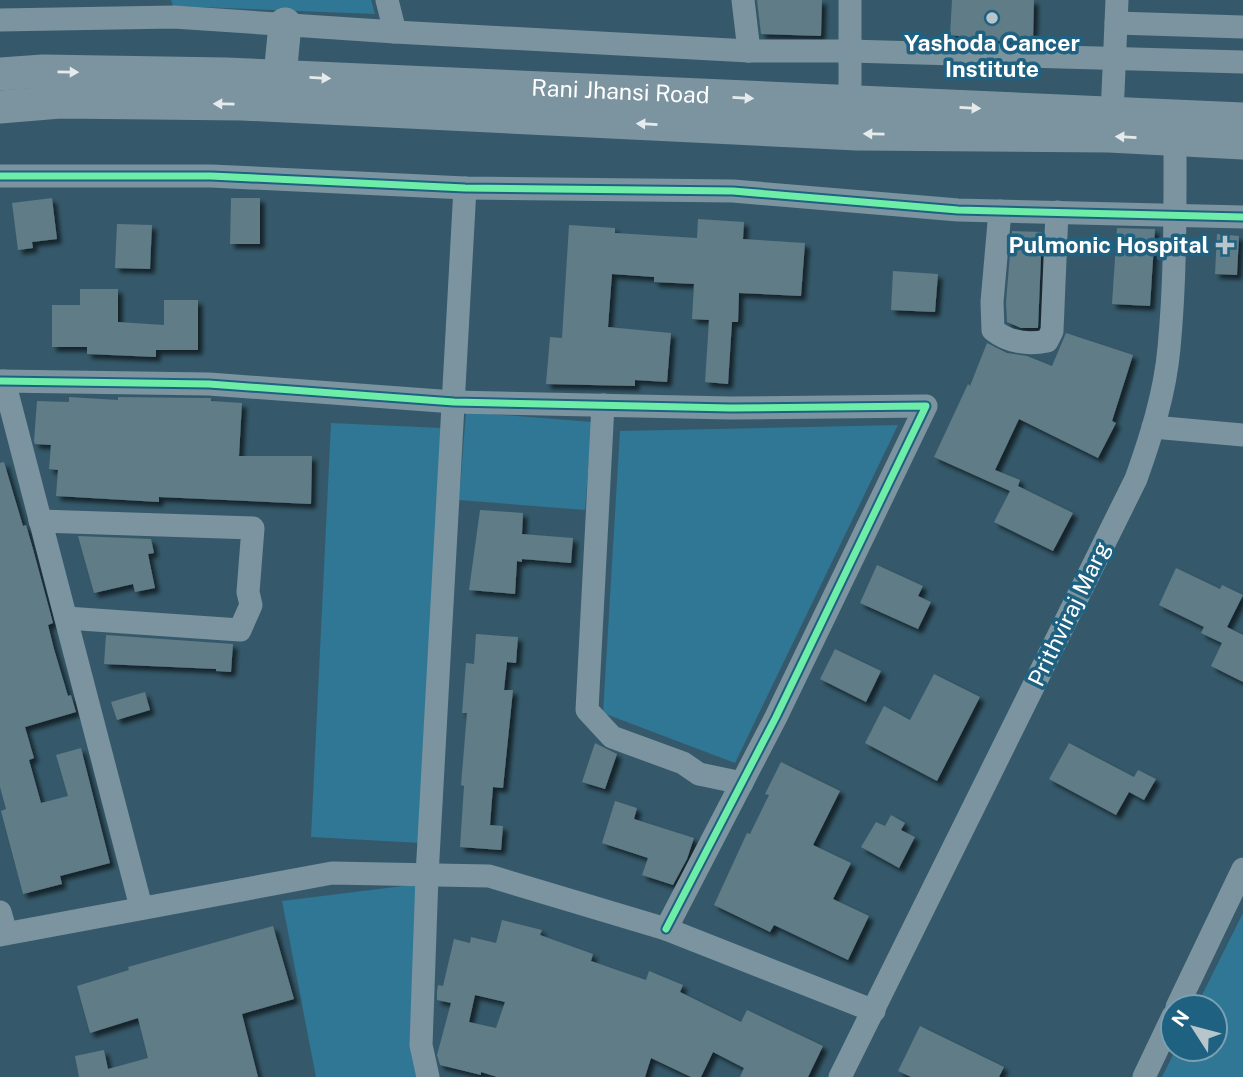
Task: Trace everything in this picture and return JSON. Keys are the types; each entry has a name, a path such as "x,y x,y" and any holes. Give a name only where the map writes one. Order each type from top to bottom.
{"highway":[{"path":"280,76 285,24"},
{"name":"Rani Jhansi Road","path":"0,74 43,71 280,76 409,97 856,134 1109,136 1243,119"},
{"name":"Rani Jhansi Road","path":"0,107 60,102 242,104 409,97"},
{"name":"Rani Jhansi Road","path":"473,101 850,103 1112,115 1243,143"}],"street":[{"path":"387,0 395,32"},
{"path":"743,0 749,51"},
{"path":"850,0 850,103"},
{"path":"1112,115 1117,0"},
{"path":"0,20 174,17 749,51 849,51 1243,62"},
{"path":"1116,23 1243,27"},
{"name":"Prithviraj Marg","path":"839,1077 1136,478 1153,427 1169,349 1175,214 1175,128"},
{"path":"0,176 211,176 466,188 733,191 958,210 1243,217"},
{"path":"428,1077 421,1045 427,876 466,188"},
{"path":"1000,211 992,302 993,330 1012,341 1038,343 1047,341 1052,331 1057,212"},
{"path":"142,907 2,381 209,384 454,402 731,408 926,406 776,717 666,929"},
{"path":"603,405 587,710 611,737 683,763 699,774 741,783"},
{"path":"1153,427 1243,435"},
{"path":"40,521 253,528 248,592 251,605 240,630 66,618"},
{"path":"2,927 142,907 332,873 489,876 666,929 874,1011"},
{"path":"1184,993 1241,880"},
{"path":"1144,1077 1159,1045"}],"shaded area":[{"path":"171,0 371,0 375,14 173,6"},
{"path":"466,412 592,422 585,510 459,500"},
{"path":"331,423 442,428 421,843 311,837"},
{"path":"898,425 735,763 603,713 620,431"},
{"path":"419,884 428,1077 316,1077 282,901"},
{"path":"1243,913 1243,1077 1162,1077 1169,1063 1229,1063 1229,993 1203,993"}],"building":[{"path":"757,0 822,0 821,36 761,34"},
{"name":"Yashoda Cancer Institute","path":"952,0 1034,0 1033,42 950,35"},
{"path":"52,198 57,239 32,242 33,248 18,250 12,203"},
{"path":"231,198 260,198 260,244 230,244"},
{"path":"698,219 744,222 743,239 805,243 801,296 739,293 738,322 732,322 728,384 705,382 709,320 692,319 694,284 654,282 654,277 612,274 608,327 671,333 667,382 635,380 635,386 546,384 550,337 562,338 569,225 615,228 615,233 697,238"},
{"path":"117,224 152,225 150,269 115,268"},
{"path":"1117,228 1155,229 1150,306 1112,304"},
{"path":"1012,231 1042,232 1038,328 1021,328 1007,322"},
{"path":"1217,234 1239,236 1237,275 1215,274"},
{"path":"893,271 938,274 935,312 891,310"},
{"path":"80,289 118,289 118,322 164,325 164,300 198,300 198,350 156,350 156,357 87,354 87,347 52,347 52,305 80,305"},
{"path":"1066,333 1133,355 1112,421 1116,423 1098,458 1019,419 995,470 1020,480 1018,486 1073,513 1053,551 994,522 1010,491 934,457 968,384 970,386 987,343 1007,353 1027,356 1052,366"},
{"path":"69,397 118,400 118,397 211,398 211,401 242,403 239,456 312,456 311,504 159,497 159,502 56,496 58,470 49,469 51,445 35,444 34,441 37,401 69,402"},
{"path":"4,462 23,526 26,525 33,549 53,623 48,625 54,649 68,696 71,695 76,712 25,727 34,758 29,760 41,803 68,796 56,755 81,748 110,863 60,876 62,884 23,894 1,811 6,809 0,787 0,463"},
{"path":"480,510 523,513 522,534 573,538 571,563 522,559 522,562 517,561 515,594 469,590"},
{"path":"78,536 151,539 154,553 148,554 155,588 135,592 133,584 94,593"},
{"path":"877,565 923,586 918,596 931,602 918,629 860,603"},
{"path":"1176,568 1220,589 1222,585 1243,595 1227,627 1243,635 1243,682 1211,666 1222,643 1201,633 1204,627 1159,605"},
{"path":"476,634 518,637 516,663 507,662 504,690 513,690 503,788 493,787 490,825 503,826 501,850 460,847 464,786 461,785 467,713 462,713 466,663 474,664"},
{"path":"106,635 233,644 231,672 104,664"},
{"path":"835,649 881,671 866,702 820,679"},
{"path":"934,674 980,697 937,781 865,743 884,706 910,720"},
{"path":"145,692 150,710 117,720 111,702"},
{"path":"595,743 617,754 605,789 582,782"},
{"path":"1069,743 1134,777 1138,770 1156,779 1144,800 1129,792 1116,815 1049,779"},
{"path":"781,762 840,791 813,845 851,863 833,899 869,916 848,960 774,925 770,932 714,905 747,833 750,834 769,795 765,794"},
{"path":"615,801 637,808 634,819 694,838 687,859 673,885 642,875 648,858 602,843"},
{"path":"891,815 905,823 901,830 915,837 899,868 861,847 876,822 885,826"},
{"path":"502,920 542,930 540,935 593,954 591,961 646,980 649,971 683,985 680,992 741,1022 747,1010 823,1046 808,1077 740,1077 744,1068 713,1052 701,1077 691,1077 651,1058 645,1077 497,1077 440,1065 437,1055 451,1003 437,1000 437,991 438,985 443,986 454,939 470,943 471,937 496,943","holes":["475,995 505,1002 496,1028 469,1022"]},
{"path":"273,926 294,999 242,1014 258,1077 79,1077 75,1056 104,1050 108,1069 148,1058 138,1018 90,1033 77,986 129,970 128,967"},
{"path":"920,1026 1004,1067 999,1077 911,1077 898,1071"}],"cycle path":[{"path":"0,176 211,176 465,188 733,191 958,210 1243,217"},
{"path":"0,381 209,384 454,402 731,408 926,406 776,717 666,929"}],"place":[{"name":"Yashoda Cancer Institute","path":"992,18"},
{"name":"Pulmonic Hospital","path":"1225,245"}]}
